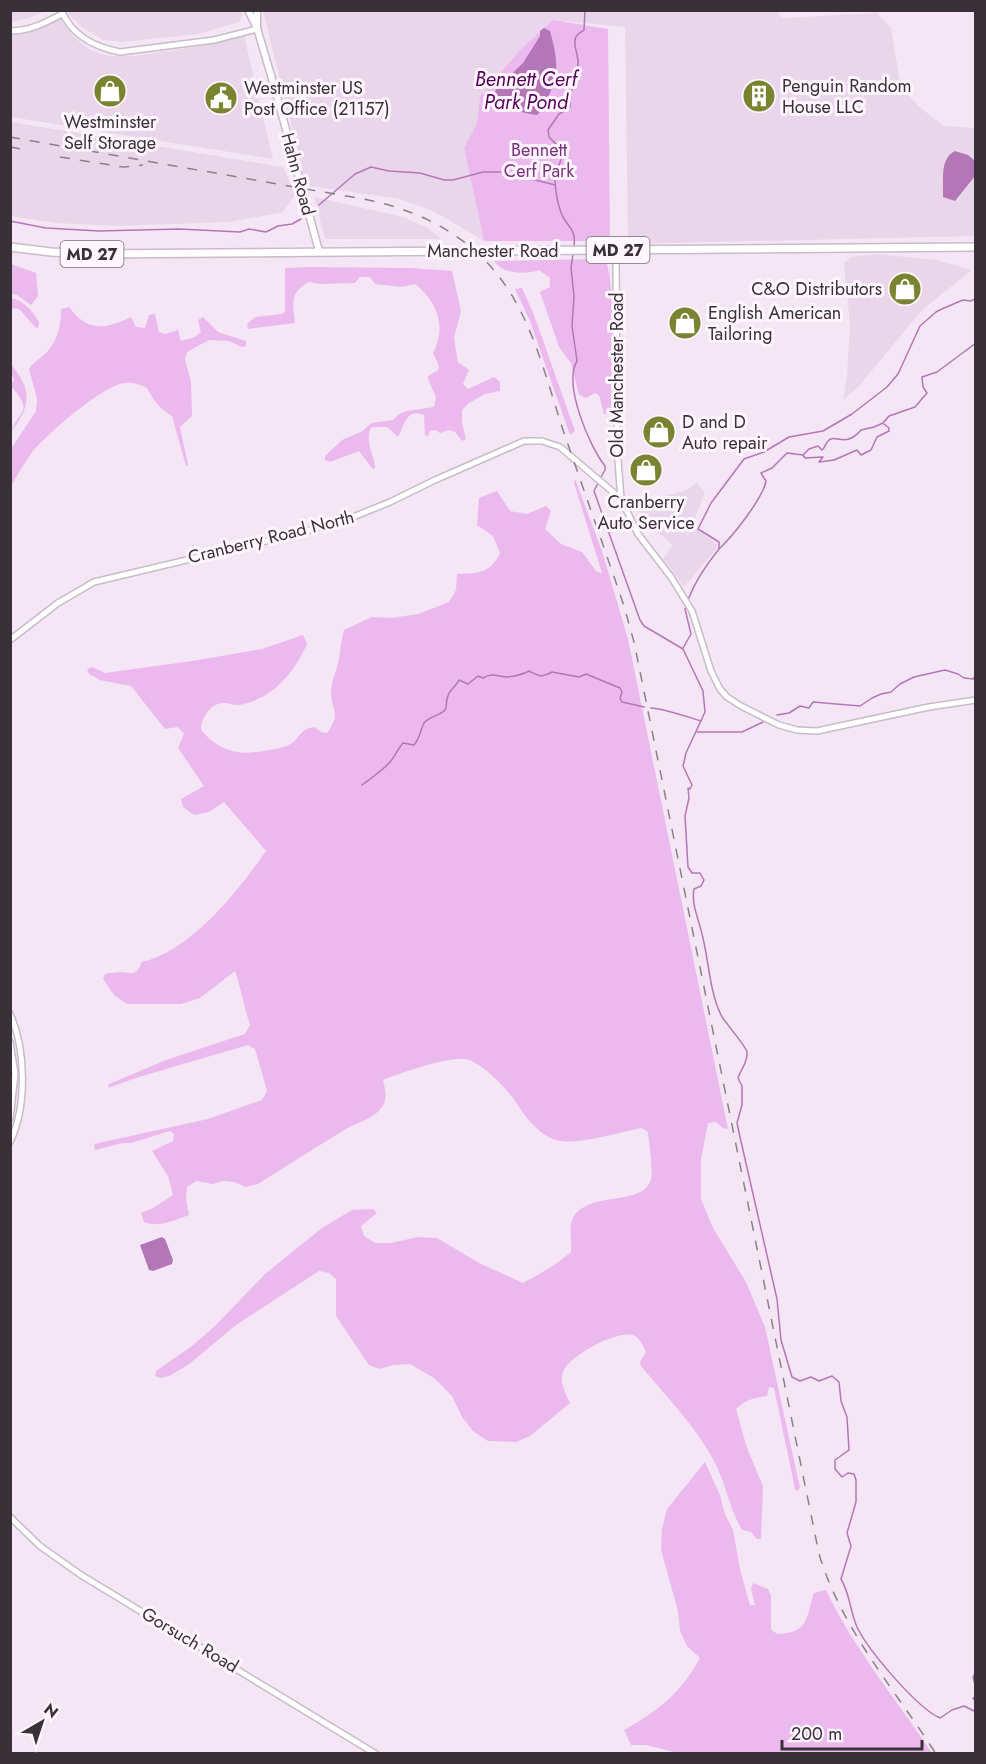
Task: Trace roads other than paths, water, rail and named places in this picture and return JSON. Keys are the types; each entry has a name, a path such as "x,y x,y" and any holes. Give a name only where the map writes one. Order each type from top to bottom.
{"main road":[{"name":"Hahn Road","path":"248,10 257,29 319,251"},
{"name":"Hahn Road","path":"257,10 257,29"},
{"name":"Manchester Road","path":"10,247 34,251 89,254 975,247"}],"street":[{"path":"10,31 39,25 61,12 71,27 84,39 106,49 120,52 214,40 257,29"},
{"name":"Old Manchester Road","path":"616,250 617,448 621,499 638,534 692,611 716,683 727,697 779,725 797,730 818,730 975,700"},
{"name":"Cranberry Road North","path":"10,640 58,603 94,582 326,526 390,502 514,444 533,440 552,443"},
{"name":"Old Manchester Road","path":"552,443 566,451 621,499"},
{"path":"10,1014 14,1022 20,1053 22,1079 21,1108 10,1142"},
{"path":"10,1042 15,1074 10,1118"},
{"name":"Gorsuch Road","path":"10,1517 67,1566 376,1754"}],"water":[{"name":"Bennett Cerf Park Pond","path":"544,28 550,31 556,73 551,91 537,115 513,109 494,95 496,89 523,63 540,36 540,31"},
{"path":"955,151 968,155 975,161 975,176 955,201 943,197 943,178 944,165"},
{"path":"162,1237 165,1239 173,1260 172,1264 153,1271 149,1270 140,1245"}],"waterway":[{"path":"574,247 573,233 561,213 556,193 555,176 562,157 558,146 549,137 548,130 559,114 570,107 571,91 578,65 575,39 584,30 585,10"},
{"path":"319,205 355,174 371,167 420,173 444,180 453,180 483,172 504,172 555,185"},
{"path":"10,221 46,228 99,231 179,229 240,232 249,229 266,232 301,219"},
{"path":"573,254 571,268 574,296 572,326 577,361 573,384 575,399 585,430 605,466 600,479"},
{"path":"688,600 701,573 719,549 719,542 698,529 711,503 744,459 764,452 789,437 823,431 852,414 887,387 898,374 920,326 944,308 963,300 976,299"},
{"path":"719,549 754,507 766,481 761,473 772,468 787,453 803,455 809,449 818,446 822,450 831,439 850,439 861,430 883,423 889,416 915,407 927,393 923,387 922,377 937,372 976,343"},
{"path":"803,455 805,458 823,457 819,462 834,460 857,450 861,455 871,450 877,437 889,431 884,424"},
{"path":"598,483 594,491 640,620 644,626 683,649 703,691 705,712 686,753 683,766 692,785 690,789 688,788 689,798 685,816 688,867 692,873 700,873 704,880 701,886 694,889 694,900 717,1005 721,1015 747,1052 738,1078 742,1086 742,1105 737,1123 777,1299 781,1340 792,1377 800,1381 811,1377 819,1381 832,1376 839,1382 841,1401 847,1417 849,1450 835,1460 835,1469 842,1477 848,1473 854,1474 856,1502 847,1533 851,1546 841,1579 857,1627 863,1637 882,1663 919,1703 940,1718 964,1706 976,1712"},
{"path":"683,648 691,634 685,609 687,605"},
{"path":"777,715 789,713 800,706 809,708 813,702 860,706 872,698 891,692 914,677 945,670 964,678 973,679 976,675"},
{"path":"362,785 386,766 403,743 414,745 424,723 445,710 449,694 459,680 468,684 478,676 483,678 493,675 508,677 529,671 540,676 552,672 579,677 586,674 620,688 622,702 644,707"},
{"path":"651,708 701,721"},
{"path":"697,732 742,732 763,722"},
{"path":"976,1671 973,1677 976,1688"},
{"path":"976,1697 973,1698 976,1702"}],"railway":[{"path":"10,137 388,205 412,213 455,235 492,267 507,287 520,310 544,369 634,642 819,1554 829,1582 855,1633 936,1754"},
{"path":"10,147 21,149"},
{"path":"60,157 123,167 143,165"}],"place":[{"name":"Westminster Self Storage","path":"110,91"},
{"name":"Penguin Random House LLC","path":"759,96"},
{"name":"Westminster US Post Office (21157)","path":"221,98"},
{"name":"C&O Distributors","path":"905,289"},
{"name":"English American Tailoring","path":"685,323"},
{"name":"D and D Auto repair","path":"659,432"},
{"name":"Cranberry Auto Service","path":"646,470"}],"park label":[{"name":"Bennett Cerf Park","path":"539,160"}]}
